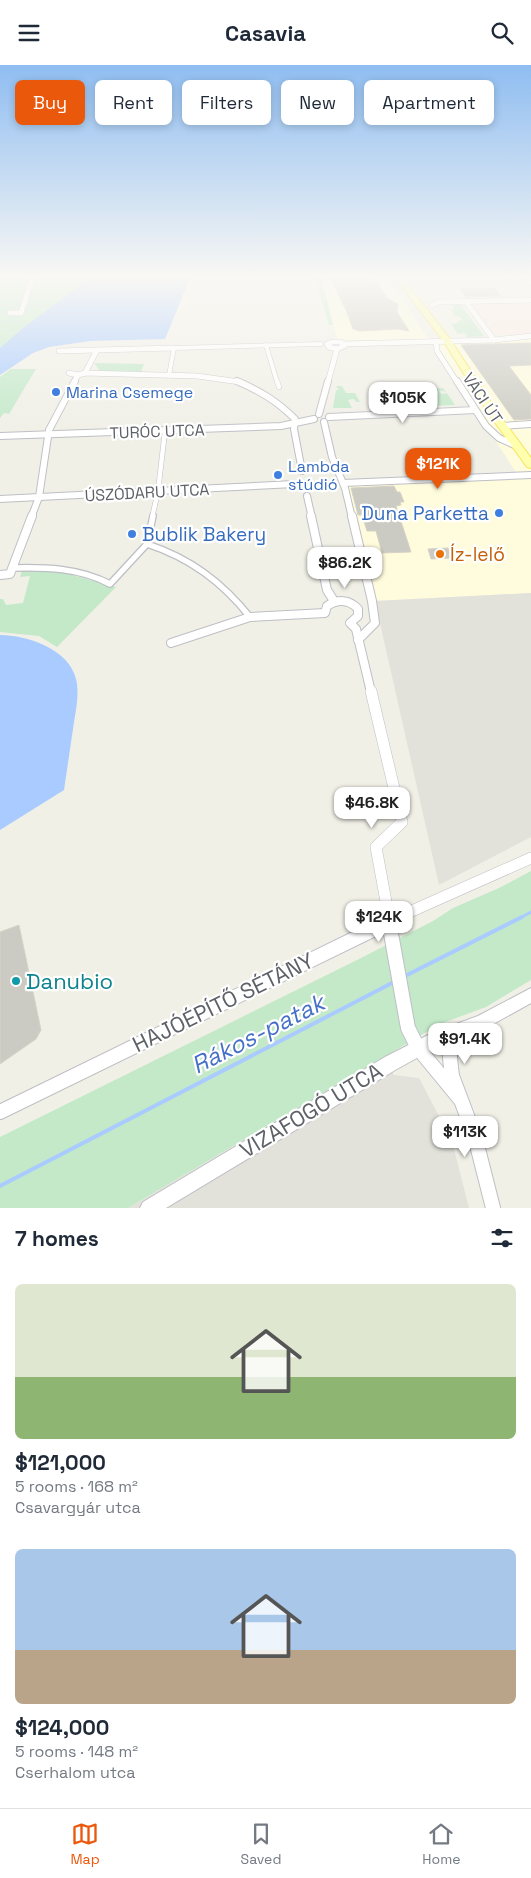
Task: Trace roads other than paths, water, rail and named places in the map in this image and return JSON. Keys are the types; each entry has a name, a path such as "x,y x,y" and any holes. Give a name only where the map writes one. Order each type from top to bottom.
{"main road":[{"name":"VÁCI ÚT","path":"438,329 502,426 531,465"}],"street":[{"path":"486,329 494,340"},
{"path":"335,349 328,346 328,343 494,340 531,336"},
{"name":"VÁCI ÚT","path":"433,342 486,426 499,438 517,446"},
{"path":"59,351 321,344"},
{"path":"343,344 335,349 322,418 332,457 343,483 372,601 375,623 358,640"},
{"path":"266,345 279,387"},
{"path":"169,375 174,349"},
{"path":"12,571 39,497 48,434 64,399 96,350"},
{"path":"69,373 215,377 235,380 249,385 281,405 295,419 294,424 302,471"},
{"path":"322,418 476,410"},
{"name":"TURÓC UTCA","path":"0,436 281,426 322,418"},
{"path":"502,426 531,424"},
{"path":"0,575 36,567 64,570 110,584 147,544 158,491 165,431"},
{"path":"343,483 531,475"},
{"name":"ÚSZÓDARU UTCA","path":"0,499 294,484"},
{"path":"307,496 327,590 334,601"},
{"path":"147,544 175,553 208,572 250,617"},
{"path":"171,643 250,617 326,613 327,606 334,601 344,601 352,604 359,613 356,619 350,623 356,629 402,822 397,828 381,839 376,847 408,1028 418,1048 446,1079 460,1099"},
{"name":"HAJÓÉPÍTŐ SÉTÁNY","path":"0,1112 369,930 531,858"},
{"name":"VIZAFOGÓ UTCA","path":"149,1208 418,1048 481,1023 531,995"},
{"path":"451,1034 450,1067 475,1137 493,1208"}],"water":[{"path":"21,329 169,329 165,339 90,341 49,347 33,353 0,375 0,348"},
{"path":"0,635 34,641 56,652 72,668 78,691 64,790 0,830"}],"waterway":[{"name":"Rákos-patak","path":"520,918 531,912"},
{"name":"Rákos-patak","path":"403,977 522,917"},
{"name":"Rákos-patak","path":"0,1186 394,982"}],"place":[{"name":"Marina Csemege","path":"56,392"},
{"name":"Lambda stúdió","path":"278,475"},
{"name":"Duna Parketta","path":"499,513"},
{"name":"Bublik Bakery","path":"132,534"},
{"name":"Íz-lelő","path":"440,554"},
{"name":"Danubio","path":"16,981"}]}
